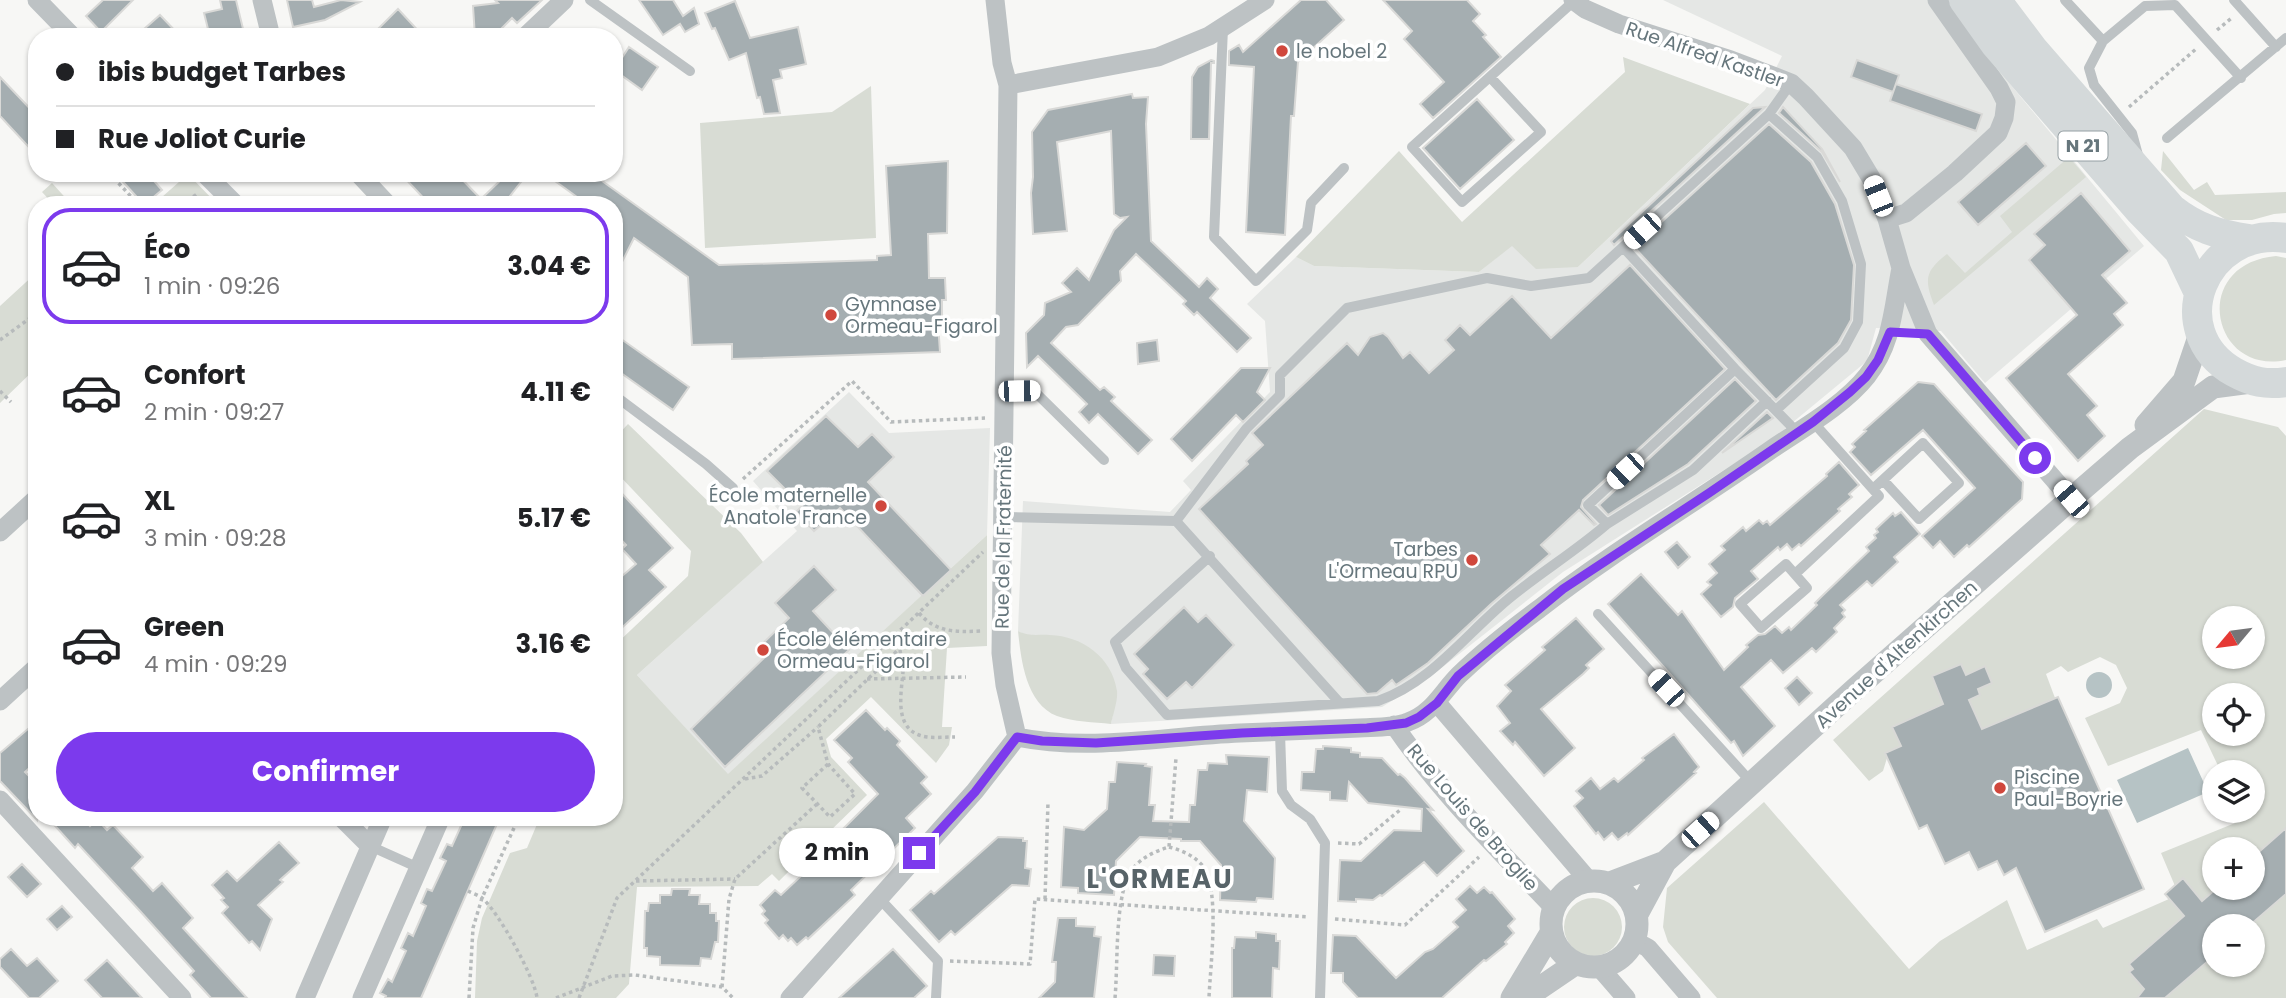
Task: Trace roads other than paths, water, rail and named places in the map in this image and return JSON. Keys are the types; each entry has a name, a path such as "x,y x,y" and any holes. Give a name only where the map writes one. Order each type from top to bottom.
{"main road":[{"name":"N 21","path":"1964,0 1996,45 2139,210 2179,251 2199,293"},
{"name":"N 21","path":"1997,0 2033,49 2172,209 2186,220 2218,235 2249,239"},
{"path":"2274,385 2225,367 2200,334 2197,310 2199,293 2209,269 2226,251 2249,239 2270,235 2286,238"}],"street":[{"path":"37,0 64,28"},
{"path":"262,0 269,28"},
{"path":"534,28 564,0"},
{"name":"Rue de la Fraternité","path":"995,0 1002,63 1008,85 1002,631 1004,685 1017,737"},
{"path":"1008,85 1158,57 1209,36 1265,0"},
{"name":"Rue Alfred Kastler","path":"1573,0 1585,9 1619,24 1731,60 1791,83 1853,148 1871,178 1887,219 1901,268 1928,334 2071,499"},
{"path":"1887,219 1906,213 1955,173 1998,133 2004,118 2006,102 1999,88 1937,0"},
{"path":"1394,725 1419,717 1437,703 1458,676 1563,589 1805,427 1866,377 1878,360 1890,332 1901,268"},
{"path":"1890,332 1928,334"},
{"name":"Avenue d'Altenkirchen","path":"2130,448 2148,421 2172,397 2184,380 2200,334"},
{"name":"Avenue d'Altenkirchen","path":"1637,914 1665,862 1854,690 2130,448 2213,387 2274,385"},
{"path":"0,532 28,506"},
{"path":"0,701 28,675"},
{"path":"1437,703 1599,882 1622,890 1631,901 1637,914 1635,941 1621,959 1600,968 1587,968 1575,964 1556,946 1550,920 1554,908 1567,890 1599,882"},
{"name":"Rue Louis de Broglie","path":"1017,737 1096,743 1394,725 1493,844 1554,908"},
{"path":"790,998 975,792 1017,737"},
{"path":"0,800 182,998"},
{"path":"350,826 370,846"},
{"path":"305,998 379,826"},
{"path":"362,998 437,826"},
{"name":"Avenue d'Altenkirchen","path":"1599,882 1665,862"},
{"path":"1512,998 1551,933"},
{"path":"1635,941 1648,948 1691,998"},
{"path":"1525,998 1575,964"},
{"path":"1600,968 1626,998"}],"lane":[{"path":"590,0 690,71"},
{"path":"1490,76 1541,132 1462,202 1412,147 1573,0"},
{"path":"2065,0 2103,41"},
{"path":"2234,0 2276,47"},
{"path":"2145,180 2132,133 2094,85 2089,68 2103,41 2146,3 2178,3 2206,40 2241,78"},
{"path":"1223,28 1214,237 1256,281 1307,230 1311,203 1344,168"},
{"path":"2167,138 2286,38"},
{"path":"1177,520 1246,429 1280,395 1280,375 1346,308 1487,278 1531,286 1590,278 1769,114 1791,83"},
{"path":"1769,114 1817,157 1842,201 1861,264 1858,322 1844,348 1776,410"},
{"path":"1623,247 1776,410 1805,427 1879,496 1794,574"},
{"path":"1607,524 1588,505 1735,369"},
{"path":"1004,391 1034,391 1104,460"},
{"path":"1210,556 1115,642 1126,668 1167,715 1377,701 1396,695 1414,683 1511,597 1607,524 1693,470 1767,401"},
{"path":"623,402 706,464 733,488"},
{"path":"1872,489 1923,443 1959,483 1919,519 1883,480"},
{"path":"1003,526 1177,520 1339,702"},
{"path":"1786,564 1794,574 1807,588 1760,628 1740,604 1786,564"},
{"path":"1598,614 1752,783"},
{"path":"1280,733 1282,792 1291,805 1310,819 1325,843 1320,998"},
{"path":"370,846 419,867"},
{"path":"879,898 938,961 936,998"}],"place":[{"name":"le nobel 2","path":"1282,51"},
{"name":"Gymnase Ormeau-Figarol","path":"831,315"},
{"name":"École maternelle Anatole France","path":"881,506"},
{"name":"Tarbes L'Ormeau RPU","path":"1472,560"},
{"name":"École élémentaire Ormeau-Figarol","path":"763,650"},
{"name":"Piscine Paul-Boyrie","path":"2000,788"}],"district":[{"name":"L'ORMEAU","path":"1160,879"}]}
